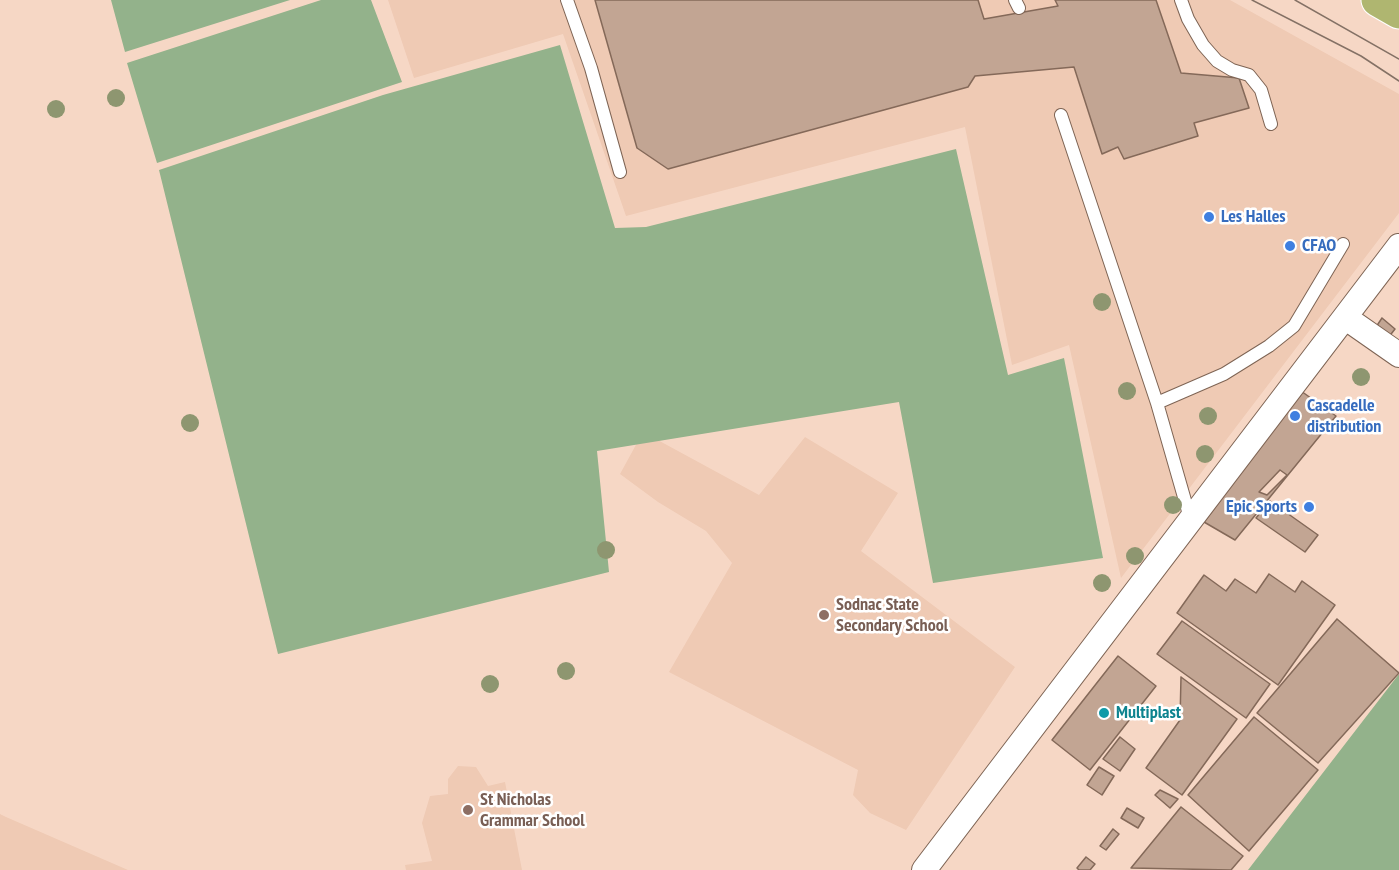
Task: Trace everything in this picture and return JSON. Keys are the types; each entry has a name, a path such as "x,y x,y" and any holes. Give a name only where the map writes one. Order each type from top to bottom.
{"highway":[{"path":"1378,0 1399,12"}],"street":[{"path":"924,870 1399,246"},
{"path":"1346,318 1399,355"}],"lane":[{"path":"567,0 591,68 620,172"},
{"path":"1181,0 1188,20 1203,45 1217,61 1232,70 1249,75 1261,90 1271,124"},
{"path":"1061,116 1157,404 1190,518"},
{"path":"1157,404 1224,374 1269,346 1294,326 1343,244"}],"shaded area":[{"path":"388,0 1230,0 1399,94 1399,213 1121,578 1069,345 1012,365 965,127 626,216 563,34 414,78"},
{"name":"Sodnac State Secondary School","path":"643,432 759,495 805,437 898,493 861,551 1015,667 906,830 870,813 853,795 858,770 669,672 732,563 706,531 658,502 620,474"},
{"name":"St Nicholas Grammar School","path":"458,766 476,767 488,786 505,782 522,870 406,870 405,865 432,861 422,823 430,796 448,794 448,779"},
{"path":"0,814 6,817 128,870 0,870"}],"green space":[{"path":"111,0 290,0 125,52"},
{"path":"321,0 371,0 402,82 157,163 127,63"},
{"path":"560,45 615,228 646,227 956,149 1008,375 1064,358 1103,558 933,583 899,402 597,451 609,572 278,654 159,170 383,95"},
{"path":"1399,674 1399,870 1248,870"}],"building":[{"path":"595,0 978,0 984,19 1058,6 1055,0 1156,0 1181,73 1239,78 1249,108 1194,123 1198,136 1124,159 1118,147 1102,154 1074,67 975,76 968,87 668,169 637,148"},
{"path":"1382,318 1395,329 1384,343 1372,333"},
{"path":"1301,391 1336,416 1235,540 1204,522"},
{"path":"1280,470 1287,475 1267,495 1259,492"},
{"path":"1270,501 1318,535 1305,552 1256,518"},
{"path":"1269,574 1295,592 1302,581 1335,605 1278,685 1177,613 1204,575 1226,591 1235,579 1256,593"},
{"path":"1337,619 1399,673 1318,763 1257,713"},
{"path":"1182,621 1270,684 1246,718 1157,654"},
{"name":"Multiplast","path":"1118,656 1156,686 1090,770 1052,740"},
{"path":"1181,677 1237,719 1182,795 1146,768 1180,720"},
{"path":"1254,717 1318,770 1249,851 1188,795"},
{"path":"1120,737 1135,749 1120,771 1103,759"},
{"path":"1099,767 1114,776 1102,795 1087,785"},
{"path":"1160,790 1178,799 1170,808 1155,795"},
{"path":"1181,807 1243,856 1231,870 1131,868"},
{"path":"1127,808 1144,818 1138,828 1121,818"},
{"path":"1113,829 1119,834 1106,850 1100,846"},
{"path":"1086,857 1095,864 1090,870 1079,870 1077,868"}],"tram line":[{"path":"1252,0 1361,56 1399,81"},
{"path":"1295,0 1399,59"}],"place":[{"name":"Les Halles","path":"1209,217"},
{"name":"CFAO","path":"1290,246"},
{"name":"Cascadelle distribution","path":"1295,416"},
{"name":"Epic Sports","path":"1309,507"},
{"name":"Sodnac State Secondary School","path":"824,615"},
{"name":"Multiplast","path":"1104,713"},
{"name":"St Nicholas Grammar School","path":"468,810"}]}
